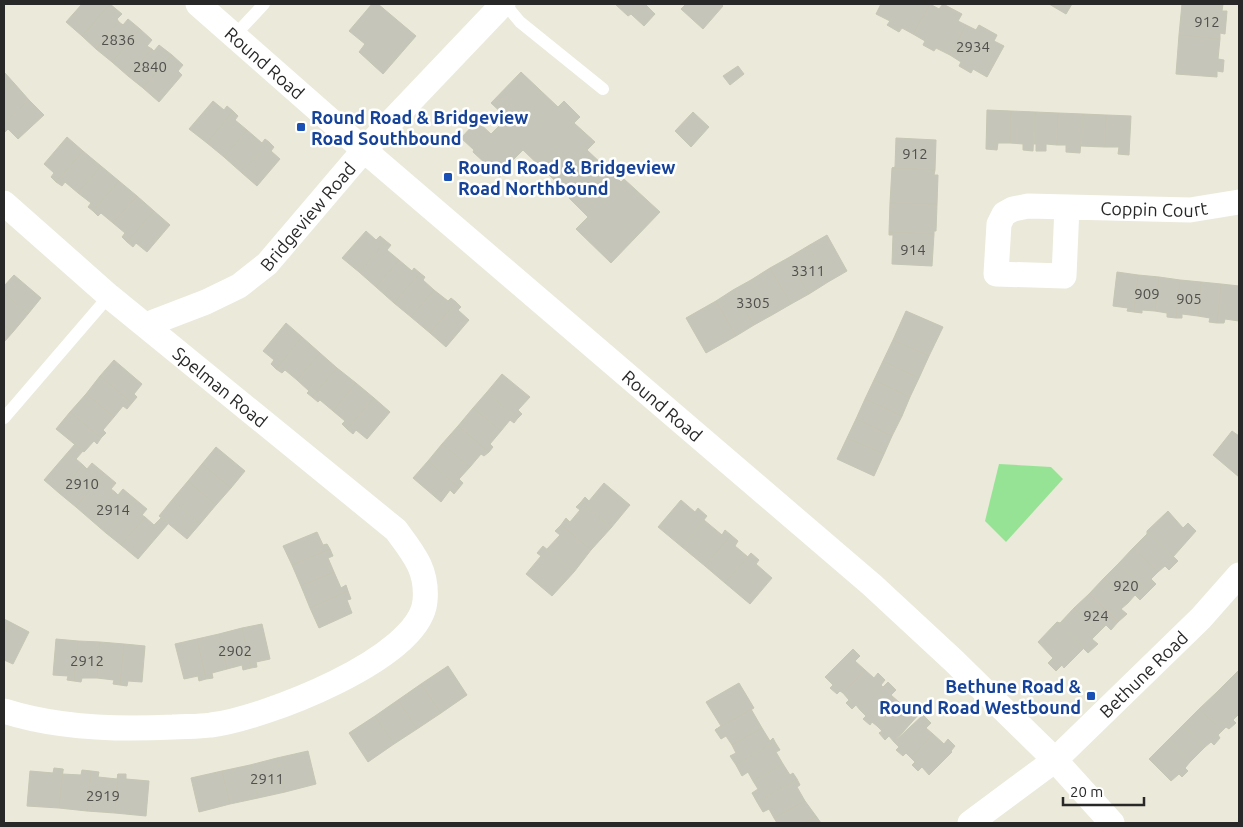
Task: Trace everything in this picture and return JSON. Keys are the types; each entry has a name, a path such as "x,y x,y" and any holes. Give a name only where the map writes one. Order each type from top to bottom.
{"street":[{"name":"Round Road","path":"198,4 364,150 872,586 954,661 1055,760 1112,823"},
{"name":"Bridgeview Road","path":"146,325 206,302 239,286 267,264 364,150 504,4"},
{"name":"Coppin Court","path":"1067,207 1190,210 1239,202"},
{"name":"Spelman Road","path":"4,203 109,296 396,530 415,555 426,579 425,603 420,619 407,636 366,666 319,691 264,713 211,725 150,728 85,726 26,718 4,711"},
{"name":"Bethune Road","path":"970,823 1055,760 1201,618 1239,575"}],"lane":[{"path":"234,36 264,4"},
{"path":"504,4 520,22 603,89"},
{"path":"4,418 109,296"}],"green space":[{"path":"999,464 1051,467 1063,479 1006,542 985,521"}],"building":[{"path":"82,4 110,4 82,36 66,22"},
{"path":"110,4 122,14 117,19 119,22 96,49 82,36"},
{"path":"372,4 378,4 416,36 383,74 359,52 365,44 349,31"},
{"path":"615,4 645,4 655,14 644,26 631,14 628,16"},
{"path":"686,4 721,4 723,6 703,29 681,9"},
{"path":"881,4 930,4 913,34 902,28 899,32 887,25 890,21 876,14"},
{"path":"930,4 939,9 943,4 962,14 958,21 966,25 950,55 936,48 934,51 923,45 925,41 913,34"},
{"path":"1049,4 1072,4 1066,14"},
{"path":"1182,4 1223,4 1222,11 1227,11 1225,34 1220,33 1220,39 1179,35"},
{"path":"128,19 140,29 112,62 96,49 119,22 123,25"},
{"path":"966,25 976,30 979,25 997,35 994,41 1004,46 987,77 973,69 971,73 959,66 961,62 950,55"},
{"path":"140,29 152,40 147,46 152,49 128,76 112,62"},
{"path":"1179,35 1220,39 1218,59 1224,60 1223,72 1217,71 1217,77 1176,74"},
{"path":"159,45 172,55 143,88 128,76 152,49 154,51"},
{"path":"172,55 183,65 178,71 182,75 159,102 143,88"},
{"path":"738,66 744,74 730,85 723,76"},
{"path":"4,72 14,83 4,92"},
{"path":"521,72 558,107 564,101 580,117 574,123 595,142 587,150 621,182 624,179 660,212 611,263 576,229 588,217 569,198 571,196 523,150 500,177 461,138 477,121 491,134 507,118 491,103"},
{"path":"14,83 29,100 4,123 4,92"},
{"path":"29,100 44,115 18,139 8,129 4,133 4,123"},
{"path":"213,101 224,110 227,106 233,111 207,143 189,129"},
{"path":"987,110 1011,111 1010,143 998,143 997,150 986,149"},
{"path":"233,111 238,116 235,120 247,130 224,157 207,143"},
{"path":"1011,111 1035,112 1033,151 1023,150 1023,144 1010,143"},
{"path":"693,112 709,127 691,147 675,131"},
{"path":"1035,112 1058,113 1057,145 1046,144 1046,151 1036,151 1036,144 1034,144"},
{"path":"1058,113 1083,114 1080,153 1066,152 1066,145 1057,145"},
{"path":"1083,114 1106,115 1105,147 1081,146"},
{"path":"1106,115 1131,116 1129,155 1118,154 1119,147 1105,147"},
{"path":"247,130 262,143 265,139 269,142 242,173 224,157"},
{"path":"67,137 83,151 56,182 51,177 54,173 44,164"},
{"path":"896,138 936,140 935,170 892,168 895,167"},
{"path":"269,142 274,147 271,151 280,159 257,186 242,173"},
{"path":"83,151 101,166 78,193 65,182 62,186 56,182"},
{"path":"101,166 119,181 93,211 88,207 91,203 78,193"},
{"path":"892,168 935,170 934,175 938,175 937,204 890,203"},
{"path":"119,181 137,196 113,223 101,213 98,216 93,211"},
{"path":"137,196 154,211 127,242 122,237 125,233 113,223"},
{"path":"890,203 937,204 936,231 934,231 934,234 889,232"},
{"path":"154,211 170,225 147,252 136,243 133,247 127,242"},
{"path":"366,231 376,240 380,236 386,241 359,272 342,258"},
{"path":"889,232 934,234 932,266 892,264 893,235 889,235"},
{"path":"827,235 847,271 828,282 808,246"},
{"path":"386,241 391,245 387,250 399,260 376,287 359,272"},
{"path":"808,246 828,282 809,294 788,258"},
{"path":"788,258 809,294 791,304 770,268"},
{"path":"399,260 412,271 414,268 420,273 394,303 376,287"},
{"path":"770,268 791,304 772,315 751,280"},
{"path":"1117,272 1138,275 1134,312 1127,311 1128,308 1113,306"},
{"path":"420,273 425,277 423,280 434,290 411,317 394,303"},
{"path":"14,275 41,298 28,314 4,293 4,286"},
{"path":"1138,275 1159,277 1155,311 1142,310 1142,313 1134,312"},
{"path":"1159,277 1180,280 1176,318 1167,317 1167,313 1155,311"},
{"path":"751,280 772,315 754,325 733,290"},
{"path":"1180,280 1201,282 1198,316 1182,314 1182,318 1176,318"},
{"path":"1201,282 1221,284 1217,323 1209,322 1210,318 1198,316"},
{"path":"1221,284 1239,286 1239,321 1225,319 1224,323 1217,323"},
{"path":"434,290 448,301 451,298 456,302 430,333 411,317"},
{"path":"733,290 754,325 736,336 716,301"},
{"path":"4,293 28,314 13,332 4,324"},
{"path":"716,301 736,336 706,353 686,318"},
{"path":"456,302 461,307 458,310 469,320 446,347 430,333"},
{"path":"906,311 943,327 929,356 893,340"},
{"path":"286,323 302,337 276,369 271,364 274,360 263,351"},
{"path":"4,324 13,332 4,342"},
{"path":"302,337 320,353 297,380 285,370 282,373 276,369"},
{"path":"893,340 929,356 919,378 883,361"},
{"path":"320,353 337,368 312,397 307,393 309,391 297,380"},
{"path":"114,360 142,384 134,394 137,397 132,403 100,376"},
{"path":"883,361 919,378 910,397 874,380"},
{"path":"337,368 356,383 333,411 320,400 318,402 312,397"},
{"path":"502,374 530,397 518,410 522,414 517,419 487,392"},
{"path":"100,376 132,403 127,409 123,406 114,417 86,394"},
{"path":"874,380 910,397 902,416 865,399"},
{"path":"356,383 374,398 347,429 342,424 345,421 333,411"},
{"path":"487,392 517,419 514,423 510,420 501,431 473,408"},
{"path":"86,394 114,417 103,430 106,433 101,438 70,412"},
{"path":"374,398 390,412 367,439 356,430 353,434 347,429"},
{"path":"865,399 902,416 892,436 856,419"},
{"path":"473,408 501,431 490,444 493,447 489,452 458,426"},
{"path":"70,412 101,438 97,444 94,441 84,452 56,429"},
{"path":"856,419 892,436 884,454 847,438"},
{"path":"458,426 489,452 484,456 481,454 470,467 442,444"},
{"path":"1232,431 1239,436 1239,477 1213,455"},
{"path":"847,438 884,454 874,476 837,459"},
{"path":"75,444 83,451 76,459 83,465 59,493 44,480"},
{"path":"442,444 470,467 459,479 463,483 459,488 428,461"},
{"path":"216,447 245,471 231,488 202,464"},
{"path":"428,461 459,488 454,494 450,490 441,502 413,478"},
{"path":"92,463 104,473 76,507 59,493 83,465 87,469"},
{"path":"202,464 231,488 216,505 188,481"},
{"path":"104,473 116,483 111,489 115,492 91,520 76,507"},
{"path":"188,481 216,505 200,524 172,500"},
{"path":"604,483 630,505 611,528 581,502 585,497 589,501"},
{"path":"123,489 135,499 106,533 91,520 115,492 118,495"},
{"path":"135,499 147,509 142,515 145,517 121,545 106,533"},
{"path":"172,500 200,524 187,539 159,516"},
{"path":"681,500 695,512 698,508 707,516 682,547 658,527"},
{"path":"581,502 611,528 591,550 561,525 566,518 570,522 580,510 576,507"},
{"path":"1168,511 1183,528 1188,523 1196,531 1173,557 1147,531"},
{"path":"145,517 154,525 161,518 168,524 138,559 121,545"},
{"path":"704,520 722,535 725,530 731,535 705,566 682,547"},
{"path":"561,525 591,550 574,572 547,549 560,535 555,531"},
{"path":"1147,531 1178,561 1169,570 1165,566 1158,572 1133,548 1147,534"},
{"path":"317,532 323,545 327,544 330,549 292,565 283,546"},
{"path":"731,535 738,541 735,546 748,557 725,583 705,566"},
{"path":"543,546 574,572 552,596 526,574 541,556 537,553"},
{"path":"1133,548 1158,572 1151,579 1156,584 1148,592 1119,563"},
{"path":"330,549 333,556 328,558 334,572 301,586 292,565"},
{"path":"751,553 759,560 756,564 772,578 750,604 725,583"},
{"path":"1119,563 1148,592 1140,600 1135,595 1128,603 1104,578"},
{"path":"334,572 341,588 346,585 348,591 310,608 301,586"},
{"path":"1104,578 1128,603 1121,609 1127,614 1118,622 1089,594"},
{"path":"348,591 351,599 347,600 352,613 319,628 310,608"},
{"path":"1089,594 1118,622 1111,630 1106,625 1099,632 1074,608"},
{"path":"1074,608 1099,632 1092,639 1098,644 1088,653 1057,622 1060,623"},
{"path":"4,619 10,622 4,636"},
{"path":"10,622 29,632 13,664 4,660 4,636"},
{"path":"1057,622 1084,648 1064,668 1062,665 1056,671 1048,663 1053,658 1038,642"},
{"path":"262,624 270,659 256,662 257,667 251,668 242,628"},
{"path":"242,628 251,668 243,670 242,665 227,669 219,634"},
{"path":"219,634 227,669 212,673 213,678 206,679 197,639"},
{"path":"56,639 78,641 74,681 67,680 68,676 53,675"},
{"path":"197,639 206,679 199,681 198,676 184,679 175,644"},
{"path":"78,641 100,642 97,678 82,678 81,682 74,681"},
{"path":"100,642 124,644 120,685 113,684 114,680 97,678"},
{"path":"124,644 145,646 142,682 128,681 127,686 120,685"},
{"path":"853,649 860,656 855,661 865,670 843,693 840,691 837,694 830,688 833,685 825,677"},
{"path":"448,666 467,695 441,713 421,684"},
{"path":"865,670 874,678 878,673 885,680 881,685 883,687 860,710 856,705 852,709 846,703 849,700 843,693"},
{"path":"1239,670 1239,684 1232,677"},
{"path":"1232,677 1239,684 1239,714 1217,692"},
{"path":"888,682 896,690 891,695 900,703 877,726 872,722 870,725 863,719 866,716 860,710"},
{"path":"739,683 754,708 715,730 721,726 706,702"},
{"path":"421,684 441,713 417,729 398,700"},
{"path":"1217,692 1239,714 1233,720 1236,723 1229,729 1226,727 1222,731 1199,709"},
{"path":"398,700 417,729 394,744 375,716"},
{"path":"900,703 908,711 913,706 920,713 894,742 889,736 885,740 879,733 882,731 877,726"},
{"path":"751,709 762,728 732,745 726,736 721,739 715,730"},
{"path":"1199,709 1222,731 1218,735 1220,738 1214,745 1211,742 1205,747 1183,725"},
{"path":"923,715 931,723 926,728 933,734 911,758 906,753 903,756 896,750 899,747 894,742"},
{"path":"375,716 394,744 368,762 349,733"},
{"path":"1183,725 1205,747 1190,762 1168,740"},
{"path":"762,728 770,741 773,738 775,742 736,765 730,756 736,753 732,745"},
{"path":"933,734 944,744 948,739 955,746 952,752 929,775 922,767 918,771 912,765 915,762 911,758"},
{"path":"1168,740 1190,762 1185,768 1188,771 1182,777 1179,774 1171,781 1149,759"},
{"path":"775,742 780,750 776,752 783,764 753,781 748,772 742,776 736,765"},
{"path":"308,751 316,784 285,792 277,758"},
{"path":"277,758 285,792 258,798 250,765"},
{"path":"783,764 790,775 793,773 797,779 757,802 752,793 758,789 753,781"},
{"path":"250,765 258,798 230,804 222,771"},
{"path":"54,768 63,769 59,808 27,806 30,771 53,773"},
{"path":"82,770 91,771 87,811 59,808 62,774 81,775"},
{"path":"91,771 99,772 98,777 117,779 118,774 115,813 87,811"},
{"path":"222,771 230,804 199,812 191,778"},
{"path":"118,774 126,774 126,779 149,781 146,816 115,813"},
{"path":"797,779 800,785 797,787 805,801 774,818 769,809 763,812 757,802"},
{"path":"805,801 816,816 804,823 777,823 774,818"},
{"path":"816,816 821,823 804,823"}],"place":[{"name":"Round Road & Bridgeview Road Southbound","path":"301,127"},
{"name":"Round Road & Bridgeview Road Northbound","path":"448,177"},
{"name":"Bethune Road & Round Road Westbound","path":"1091,696"}]}
